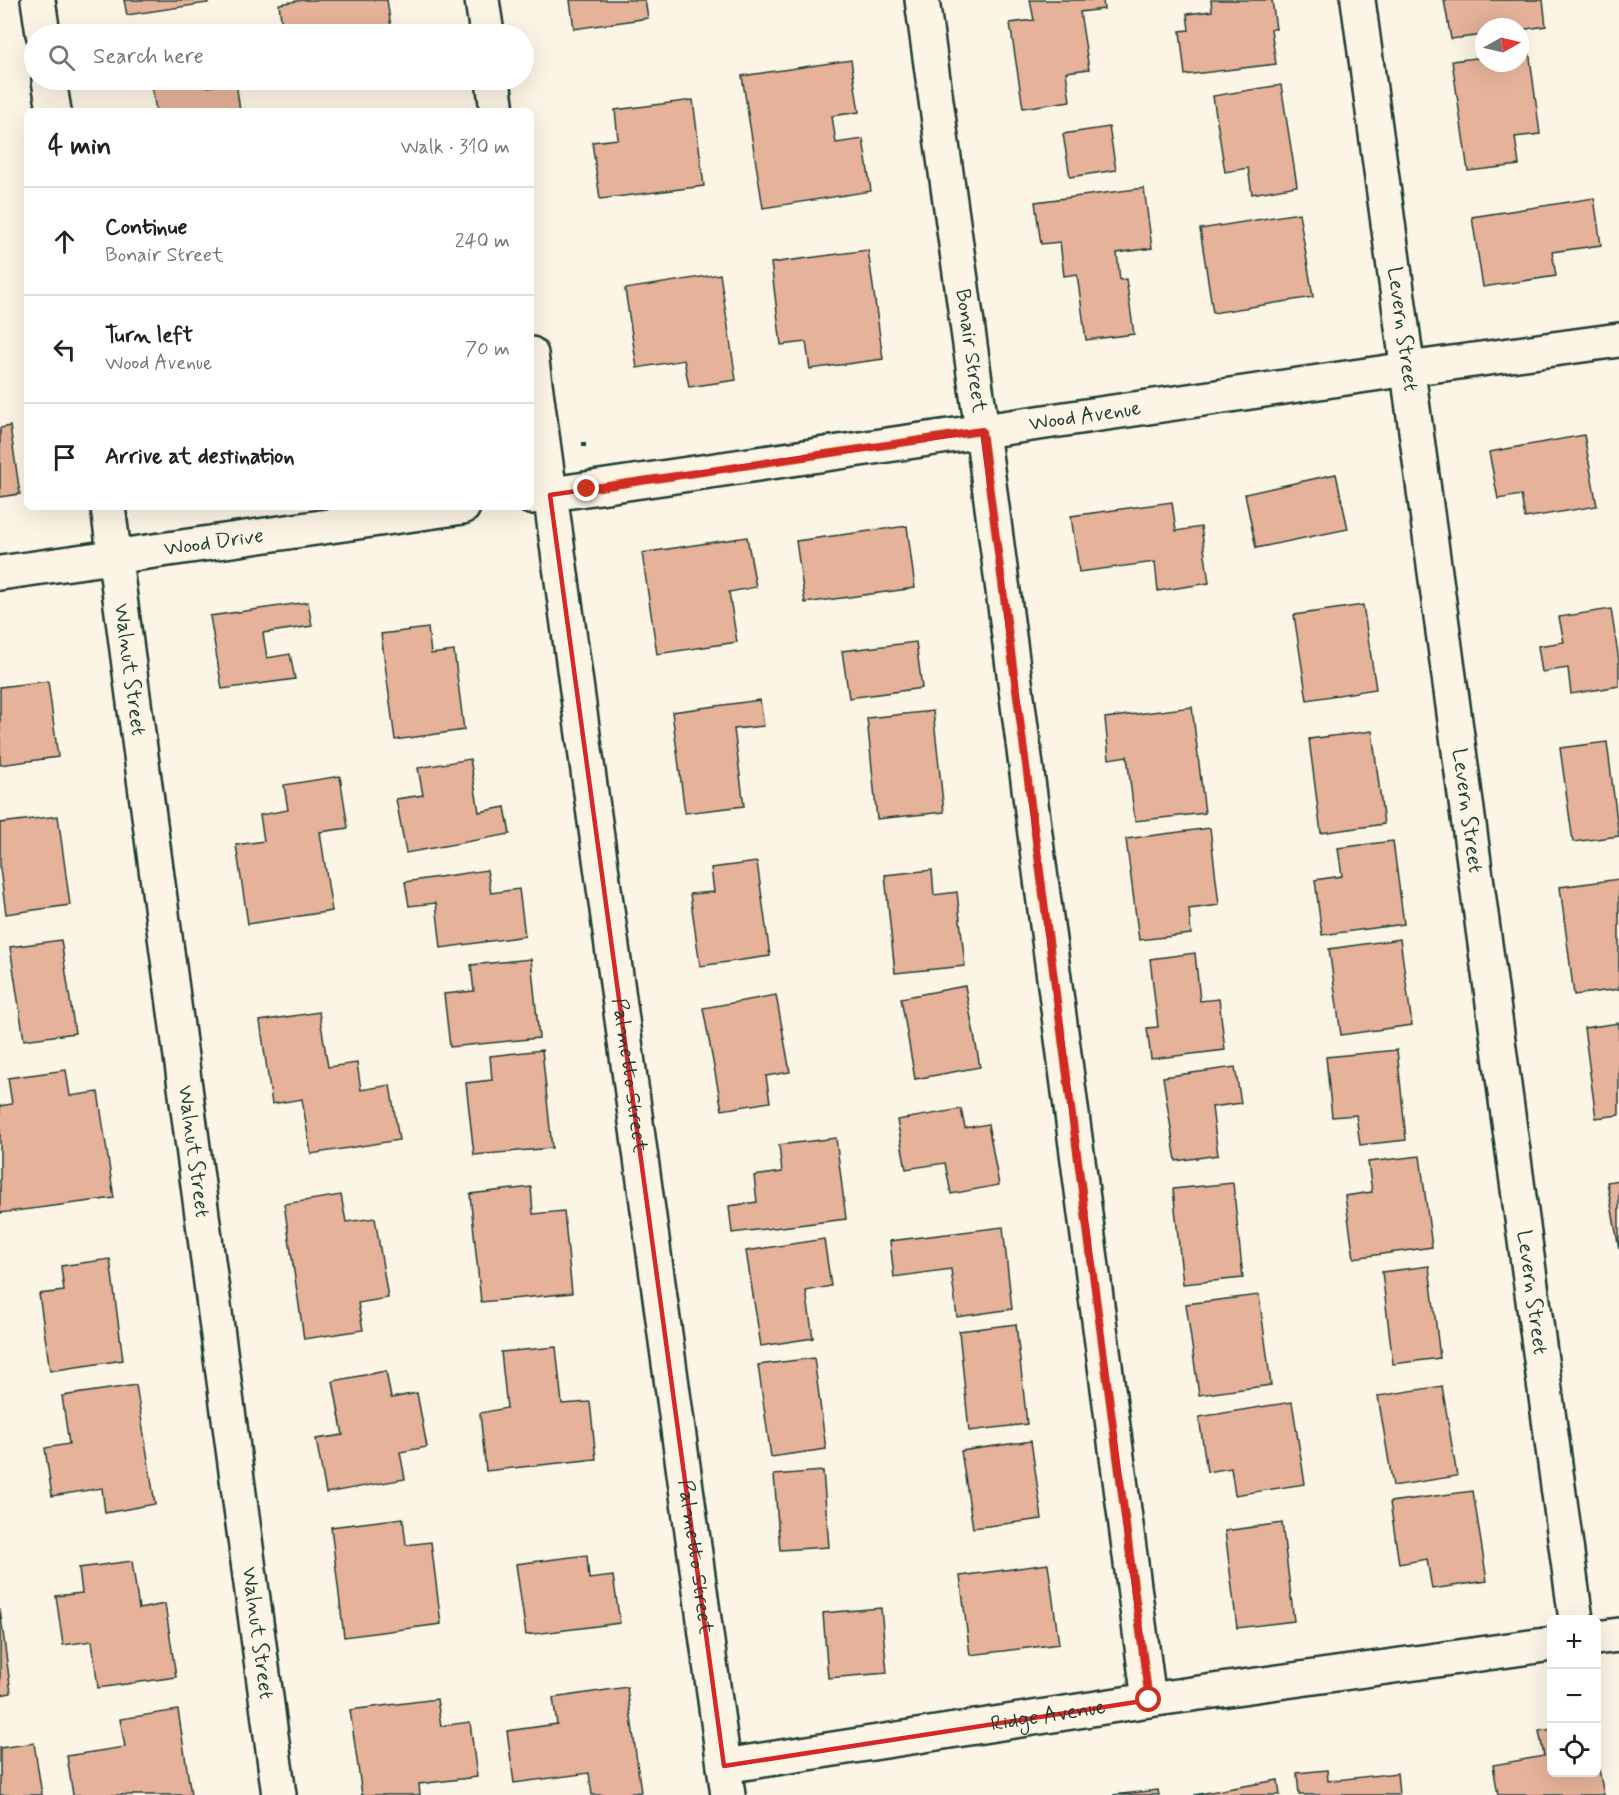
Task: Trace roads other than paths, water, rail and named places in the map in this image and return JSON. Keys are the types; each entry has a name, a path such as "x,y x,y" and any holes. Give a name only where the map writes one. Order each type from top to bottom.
{"street":[{"path":"38,0 42,24"},
{"path":"482,0 486,24"},
{"name":"Bonair Street","path":"922,0 982,431 1149,1700"},
{"name":"Levern Street","path":"1358,0 1575,1615"},
{"path":"51,90 54,108"},
{"path":"494,90 497,108"},
{"name":"Wood Avenue","path":"541,496 1619,340"},
{"name":"Palmetto Street","path":"534,397 541,496 726,1781"},
{"name":"Walnut Street","path":"108,510 279,1795"},
{"name":"Wood Drive","path":"0,573 442,510"},
{"path":"1601,1637 1619,1635"},
{"name":"Ridge Avenue","path":"726,1781 1149,1700 1547,1645"}]}
